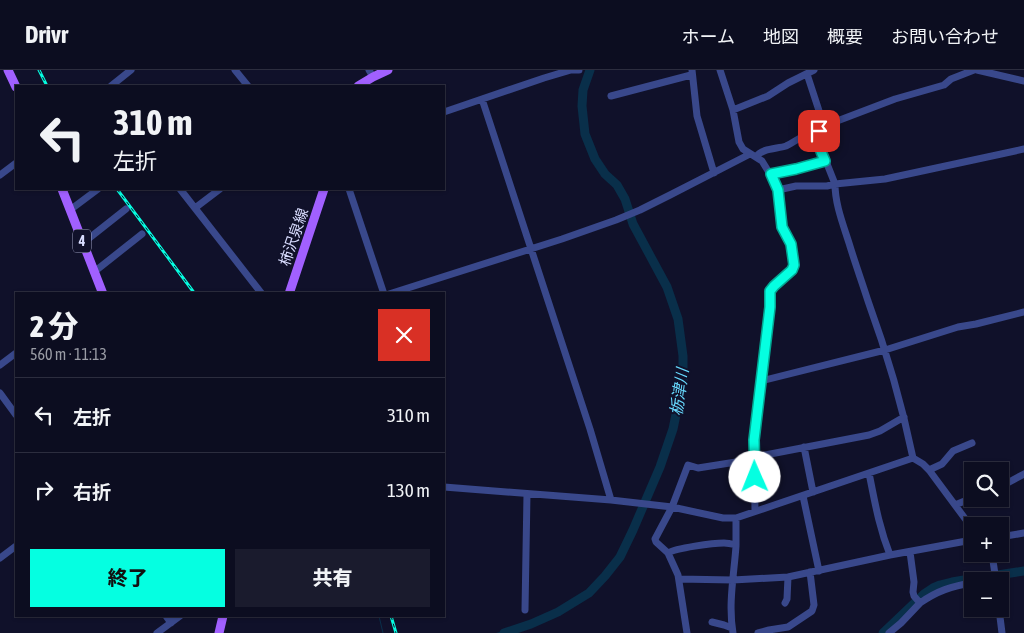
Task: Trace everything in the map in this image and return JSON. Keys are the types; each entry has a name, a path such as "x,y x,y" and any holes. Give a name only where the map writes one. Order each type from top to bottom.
{"main road":[{"path":"359,85 371,73 388,70"},
{"path":"8,71 15,85"},
{"name":"4","path":"62,190 94,272 100,292"},
{"name":"柿沢泉線","path":"290,292 324,190"},
{"path":"219,633 224,617"}],"street":[{"path":"112,85 131,70"},
{"path":"235,70 247,85"},
{"path":"445,112 571,70 579,70"},
{"path":"720,70 739,142 743,149 762,161 771,174 778,190 782,227 791,244 794,265 792,270 770,291 770,307 754,440 755,511"},
{"path":"732,110 768,96 814,70"},
{"path":"964,517 929,470 913,458 904,417 885,350 840,218 834,184 817,136 824,126 895,99 944,85 952,79 976,70 1023,78"},
{"path":"611,96 692,72 697,116 714,173"},
{"path":"807,74 824,126"},
{"path":"482,99 590,429 610,500"},
{"path":"395,292 616,220 762,152 788,145 810,134 817,136"},
{"path":"778,190 796,186 827,186 886,179 1024,149"},
{"path":"771,174 825,161"},
{"path":"0,175 15,164"},
{"path":"70,210 97,190"},
{"path":"181,190 260,292"},
{"path":"196,208 219,190"},
{"path":"349,190 383,292"},
{"path":"83,243 126,209"},
{"path":"94,272 142,234"},
{"path":"761,381 885,350 958,327 1024,312"},
{"path":"0,365 15,354"},
{"path":"0,393 15,414"},
{"path":"687,633 679,579 668,553 656,542 656,539 672,507 688,465 698,468 869,435 904,417"},
{"path":"929,470 942,464 953,451 972,443"},
{"path":"804,448 813,492"},
{"path":"445,487 630,502 672,507 723,518 736,518 913,458"},
{"path":"869,473 877,516 890,555"},
{"path":"1009,482 1024,474"},
{"path":"525,610 527,494"},
{"path":"803,496 819,570"},
{"path":"955,505 964,501"},
{"path":"732,631 730,611 736,545 736,518"},
{"path":"1009,536 1024,534"},
{"path":"679,579 733,580 788,577 964,542"},
{"path":"668,553 676,549 714,544 736,545"},
{"path":"0,558 15,547"},
{"path":"910,552 914,582 912,592 920,603"},
{"path":"758,633 788,627 812,612 814,605 810,572"},
{"path":"785,603 788,599 788,577"},
{"path":"889,633 920,603 930,596 941,590 964,584"},
{"path":"167,617 171,623"},
{"path":"157,633 179,617"},
{"path":"1000,617 1002,633"},
{"path":"712,622 724,625 732,631"}],"water":[{"path":"538,622 518,630 496,633"}],"waterway":[{"name":"栃津川","path":"504,633 558,612 589,593 620,557 660,467 673,429 683,381 683,356 678,319 667,287 633,224 625,199 617,185 605,174 595,159 585,134 582,106 583,90 590,70"},
{"path":"883,633 924,594 933,588 952,582 1024,571"},
{"path":"379,617 383,633"}],"railway":[{"path":"39,70 46,85"},
{"path":"118,190 194,292"},
{"path":"391,617 396,633"}],"route":[{"path":"755,477 754,440 770,307 770,291 792,270 794,265 791,244 782,227 778,190 771,174 825,161 818,141 819,131"}]}
